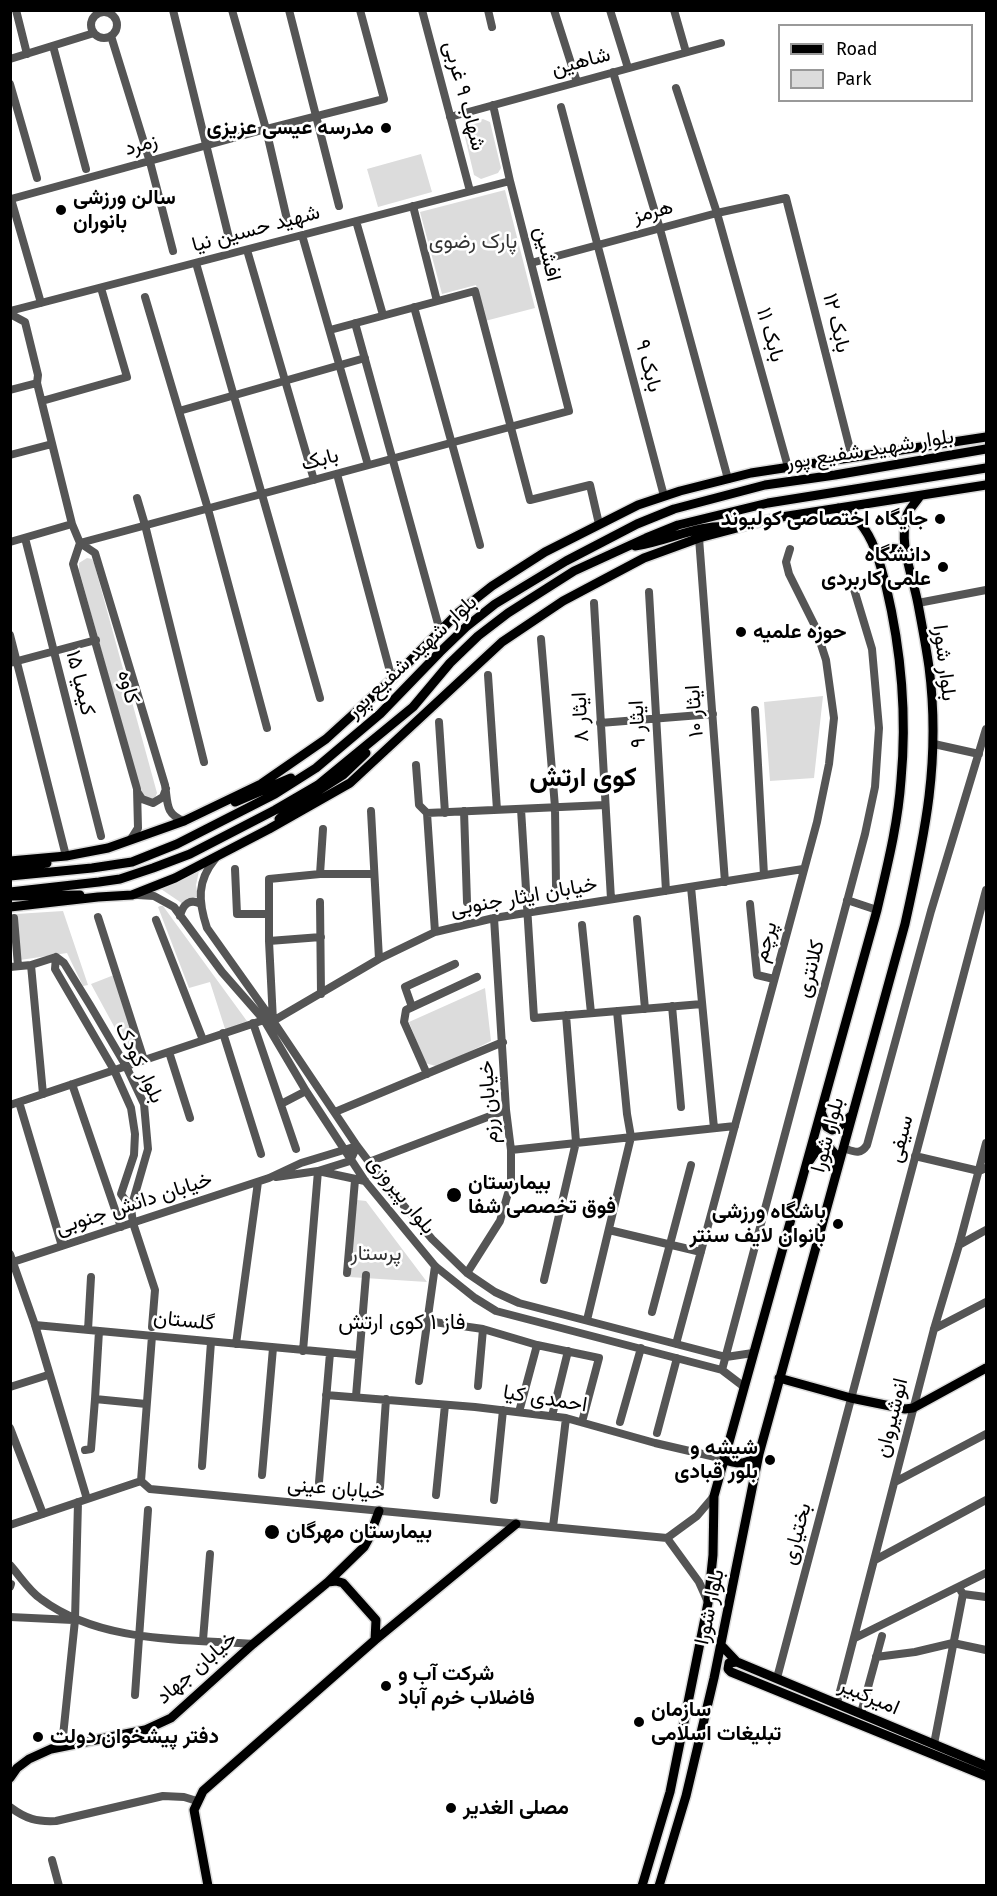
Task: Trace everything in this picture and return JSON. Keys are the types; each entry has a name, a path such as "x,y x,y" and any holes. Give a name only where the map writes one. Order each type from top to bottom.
{"main road":[{"path":"10,861 66,856 108,848 184,821 261,784 326,739 392,679 440,631 492,586 545,552 638,505 728,479 788,467 987,436"},
{"name":"بلوار شهید شفیع پور","path":"10,876 120,865 147,857 258,803 316,768 380,714 453,640 495,604 566,561 637,524 674,509 765,485 987,449"},
{"name":"بلوار شهید شفیع پور","path":"10,892 120,879 190,854 275,810 318,785 413,707 450,663 500,619 574,571 624,548 678,525 768,503 987,468"},
{"path":"10,907 132,895 175,878 269,829 350,783 502,642 591,585 644,558 699,538 775,518 987,485"},
{"name":"بلوار شورا","path":"659,1886 686,1796 714,1678 759,1454 904,924 924,838 932,784 934,744 929,669 918,603 906,555 905,531 908,513 920,496"},
{"name":"بلوار شورا","path":"642,1886 670,1792 708,1603 713,1555 714,1496 877,910 895,832 904,735 901,673 891,607 879,558 859,522 838,508"},
{"path":"624,548 649,544 716,525 738,528"},
{"path":"879,558 884,551 891,548 900,549 906,555"},
{"path":"269,829 291,808 343,775 394,723"},
{"path":"214,808 247,798 316,768"},
{"path":"10,869 54,862 66,856"},
{"path":"10,896 98,897"},
{"path":"821,1112 827,1127 832,1130 851,1116"},
{"path":"807,1163 817,1151 828,1146 835,1154 835,1174"},
{"path":"779,1378 851,1398 905,1409 987,1368"},
{"path":"724,1459 743,1464 752,1461 759,1454"},
{"name":"خیابان جهاد","path":"10,1778 17,1768 29,1759 51,1749 146,1730 171,1718 253,1644 328,1582 364,1547 379,1511"},
{"path":"208,1886 194,1810 203,1791 375,1640 516,1524"},
{"path":"328,1582 343,1583 376,1620 375,1640"},
{"path":"721,1645 737,1662"},
{"path":"736,1674 731,1672 728,1666 732,1661 737,1662"},
{"name":"امیرکبیر","path":"737,1662 986,1767"},
{"path":"714,1678 736,1674"},
{"name":"امیرکبیر","path":"736,1674 986,1767"}],"street":[{"path":"15,10 27,54"},
{"path":"173,10 229,238"},
{"path":"232,10 266,129 289,228"},
{"path":"289,10 318,115 339,206"},
{"name":"زمرد","path":"41,303 12,199 384,99 360,10"},
{"name":"شهاب ۹ غربی","path":"422,10 470,191"},
{"path":"488,10 492,27"},
{"path":"554,10 577,82"},
{"path":"610,10 628,68"},
{"path":"674,10 686,52"},
{"path":"111,12 117,22 116,30 111,36 101,37 94,33 92,14 111,12"},
{"path":"10,58 94,33"},
{"path":"111,36 150,162 173,251"},
{"name":"شاهین","path":"450,117 721,43"},
{"path":"52,46 86,169"},
{"path":"613,72 660,228 728,479"},
{"path":"10,84 37,178"},
{"name":"بابک ۱۱","path":"676,88 717,213 788,467"},
{"name":"افشین","path":"493,105 510,181 569,411"},
{"name":"بابک ۹","path":"561,107 664,496"},
{"name":"شهید حسین نیا","path":"10,313 510,181"},
{"name":"هرمز","path":"531,263 717,213 786,198"},
{"name":"بابک ۱۲","path":"786,198 852,457"},
{"path":"412,206 437,301"},
{"path":"356,221 383,315"},
{"path":"302,235 368,465"},
{"path":"247,250 314,480"},
{"path":"196,263 320,698"},
{"path":"42,401 127,377 101,288"},
{"path":"330,330 475,291 530,500 591,485 599,524"},
{"path":"146,297 208,509 267,728"},
{"path":"414,307 480,545"},
{"name":"کاوه","path":"10,313 25,322 38,375 37,383 72,524 80,543 95,553 165,785 171,814 184,821"},
{"path":"355,323 440,631"},
{"path":"179,411 365,358"},
{"path":"10,390 37,383"},
{"name":"بابک","path":"80,543 569,411"},
{"path":"10,455 52,444"},
{"path":"337,474 392,679"},
{"path":"137,498 146,525 204,762"},
{"path":"10,542 72,524"},
{"name":"کیمیا ۱۵","path":"25,538 101,836"},
{"name":"ایثار ۱۰","path":"699,538 725,882"},
{"name":"کاوه","path":"80,543 73,564 137,789 138,828 129,840"},
{"name":"پرچم","path":"676,1344 817,822 829,764 834,718 826,660 814,626 789,574 786,562 790,549"},
{"name":"کلانتری","path":"722,1370 848,900 875,787 879,728 872,649 853,586"},
{"path":"918,603 987,590"},
{"name":"ایثار ۹","path":"649,592 666,891"},
{"name":"ایثار ۸","path":"594,603 611,899"},
{"path":"10,635 14,662 66,856"},
{"path":"541,639 555,807 556,886"},
{"path":"14,662 96,640"},
{"path":"488,675 497,810"},
{"path":"755,710 764,875"},
{"path":"600,723 713,714"},
{"path":"440,722 445,813"},
{"path":"843,1148 859,1153 867,1145 931,911 987,729"},
{"path":"934,744 979,754"},
{"path":"416,765 419,805 427,813 435,932"},
{"path":"137,789 142,800 153,803 163,797 165,785"},
{"path":"427,813 605,805"},
{"path":"520,809 534,1018 702,1004"},
{"path":"371,811 379,959"},
{"path":"464,812 466,902"},
{"path":"320,874 323,829"},
{"name":"بلوار پیروزی","path":"217,856 205,871 200,891 207,928 369,1162 432,1239 467,1273 495,1292 519,1303 726,1357 753,1353"},
{"path":"236,869 237,914 268,914"},
{"name":"خیابان ایثار جنوبی","path":"273,1021 379,959 435,932 528,912 803,869"},
{"path":"273,1021 268,941 268,879 320,874 374,874"},
{"path":"691,887 714,1128"},
{"name":"سیفی","path":"851,1398 915,1156 983,919 987,890"},
{"name":"بلوار پیروزی","path":"132,895 154,896 174,907 222,972 264,1020 306,1091 365,1182 435,1266 475,1298 496,1311 722,1370 744,1386"},
{"path":"848,900 877,910"},
{"path":"180,916 184,905 189,902 194,901 201,904"},
{"path":"321,902 321,994"},
{"path":"750,904 757,975 774,979"},
{"path":"98,917 144,1060"},
{"path":"14,918 14,967 31,965 56,957"},
{"name":"خیابان رزم","path":"467,1273 494,1233 504,1210 511,1183 511,1150 506,1110 504,1042 494,918"},
{"path":"637,919 645,1009"},
{"path":"156,920 203,1040"},
{"path":"582,925 591,1013"},
{"path":"268,941 321,937"},
{"name":"بلوار کودک","path":"56,957 64,963 90,1005 126,1066 144,1104 148,1149 131,1208"},
{"name":"بلوار کودک","path":"56,957 56,969 114,1070 131,1108 135,1146 122,1194"},
{"path":"412,1007 405,987 455,964"},
{"path":"31,965 43,1094"},
{"path":"427,1074 404,1022 406,1010 477,977"},
{"path":"80,1011 90,1005"},
{"path":"672,1006 681,1107"},
{"path":"587,1320 631,1137 617,1011"},
{"path":"544,1280 576,1142 566,1016"},
{"path":"62,1246 14,1104 264,1020"},
{"path":"253,1023 296,1149"},
{"path":"223,1033 261,1154"},
{"path":"335,1112 504,1042"},
{"path":"169,1052 190,1118"},
{"path":"72,1084 121,1227"},
{"path":"281,1104 306,1091"},
{"path":"369,1162 506,1110"},
{"path":"511,1150 735,1126"},
{"name":"انوشیروان","path":"837,1704 913,1407 934,1329 983,1170 987,1143"},
{"path":"135,1146 148,1149"},
{"path":"350,1161 357,1146"},
{"name":"خیابان دانش جنوبی","path":"11,1260 62,1246 258,1182 301,1163 357,1146"},
{"path":"915,1156 983,1170"},
{"name":"خیابان دانش جنوبی","path":"269,1178 318,1171 350,1161"},
{"path":"652,1312 691,1165"},
{"path":"303,1351 318,1171"},
{"name":"خیابان دانش جنوبی","path":"318,1171 365,1182"},
{"path":"347,1273 355,1180"},
{"path":"236,1344 258,1182"},
{"path":"111,1198 122,1194 131,1208 133,1223 155,1290 152,1327"},
{"path":"609,1230 701,1252"},
{"path":"959,1245 987,1230"},
{"path":"11,1260 35,1325 87,1499"},
{"path":"419,1381 435,1266"},
{"path":"356,1396 366,1275"},
{"path":"88,1330 92,1277"},
{"path":"934,1329 987,1302"},
{"path":"427,1321 483,1329 537,1345 599,1359 582,1422"},
{"name":"گلستان","path":"35,1325 358,1355"},
{"path":"478,1386 483,1329"},
{"path":"85,1450 91,1449 99,1331"},
{"path":"10,1525 141,1481 152,1336"},
{"path":"202,1466 211,1342"},
{"path":"519,1412 537,1345"},
{"path":"262,1475 273,1348"},
{"path":"620,1422 641,1348"},
{"path":"552,1416 568,1351"},
{"path":"319,1482 330,1353"},
{"path":"657,1433 677,1358"},
{"path":"10,1387 48,1374"},
{"name":"احمدی کیا","path":"326,1395 503,1410 566,1418 654,1443 724,1459"},
{"name":"بختیاری","path":"777,1678 851,1398"},
{"path":"95,1399 146,1404"},
{"path":"380,1487 386,1399"},
{"path":"436,1495 445,1405"},
{"path":"494,1500 503,1410"},
{"path":"553,1527 566,1418"},
{"path":"10,1428 43,1514"},
{"path":"895,1482 987,1434"},
{"name":"خیابان عینی","path":"141,1481 150,1489 667,1538"},
{"path":"708,1603 699,1582 667,1538 698,1516 714,1496"},
{"path":"875,1560 987,1500"},
{"path":"62,1746 75,1620 78,1502"},
{"path":"135,1695 148,1510"},
{"path":"203,1640 210,1554"},
{"path":"10,1565 39,1598 75,1620"},
{"path":"855,1638 961,1590 987,1573"},
{"path":"961,1590 987,1597"},
{"path":"934,1744 961,1590"},
{"path":"10,1617 75,1620 139,1636 253,1644"},
{"path":"861,1713 882,1636"},
{"path":"876,1657 915,1652 953,1643 987,1650"},
{"path":"10,1807 24,1817 38,1822 56,1821 163,1796 184,1797 197,1801"},
{"path":"52,1860 59,1886"}],"green space":[{"path":"483,119 490,122 501,168 498,173 481,179 474,175 463,129 465,124"},
{"path":"421,154 432,192 378,207 367,169"},
{"name":"پارک رضوی","path":"505,190 535,308 485,321 476,285 442,294 420,212"},
{"path":"87,558 92,559 94,563 157,793 154,801 142,796 79,570 79,563"},
{"path":"823,696 814,778 770,781 764,702"},
{"path":"199,871 196,885 198,897 188,898 183,904 161,889"},
{"path":"163,906 252,1028 227,1035 210,982 189,988 158,907"},
{"path":"63,911 88,985 83,986 67,953 20,960 16,914"},
{"path":"114,975 143,1062 135,1065 91,984"},
{"path":"485,988 491,1041 439,1067 425,1063 409,1022"},
{"name":"پرستار","path":"357,1200 366,1201 427,1282 349,1277"}],"place":[{"name":"مدرسه عیسی عزیزی","path":"386,128"},
{"name":"سالن ورزشی بانوران","path":"61,210"},
{"name":"جایگاه اختصاصی کولیوند","path":"940,519"},
{"name":"دانشگاه علمی کاربردی","path":"943,567"},
{"name":"حوزه علمیه","path":"741,632"},
{"name":"بیمارستان فوق تخصصی شفا","path":"454,1195"},
{"name":"باشگاه ورزشی بانوان لایف سنتر","path":"838,1224"},
{"name":"شیشه و بلور قبادی","path":"770,1460"},
{"name":"بیمارستان مهرگان","path":"272,1532"},
{"name":"شرکت آب و فاضلاب خرم آباد","path":"386,1686"},
{"name":"سازمان تبلیغات اسلامی","path":"639,1722"},
{"name":"دفتر پیشخوان دولت","path":"38,1737"},
{"name":"مصلی الغدیر","path":"451,1808"}],"district":[{"name":"کوی ارتش","path":"583,778"},
{"name":"فاز ۱ کوی ارتش","path":"402,1323"}]}
